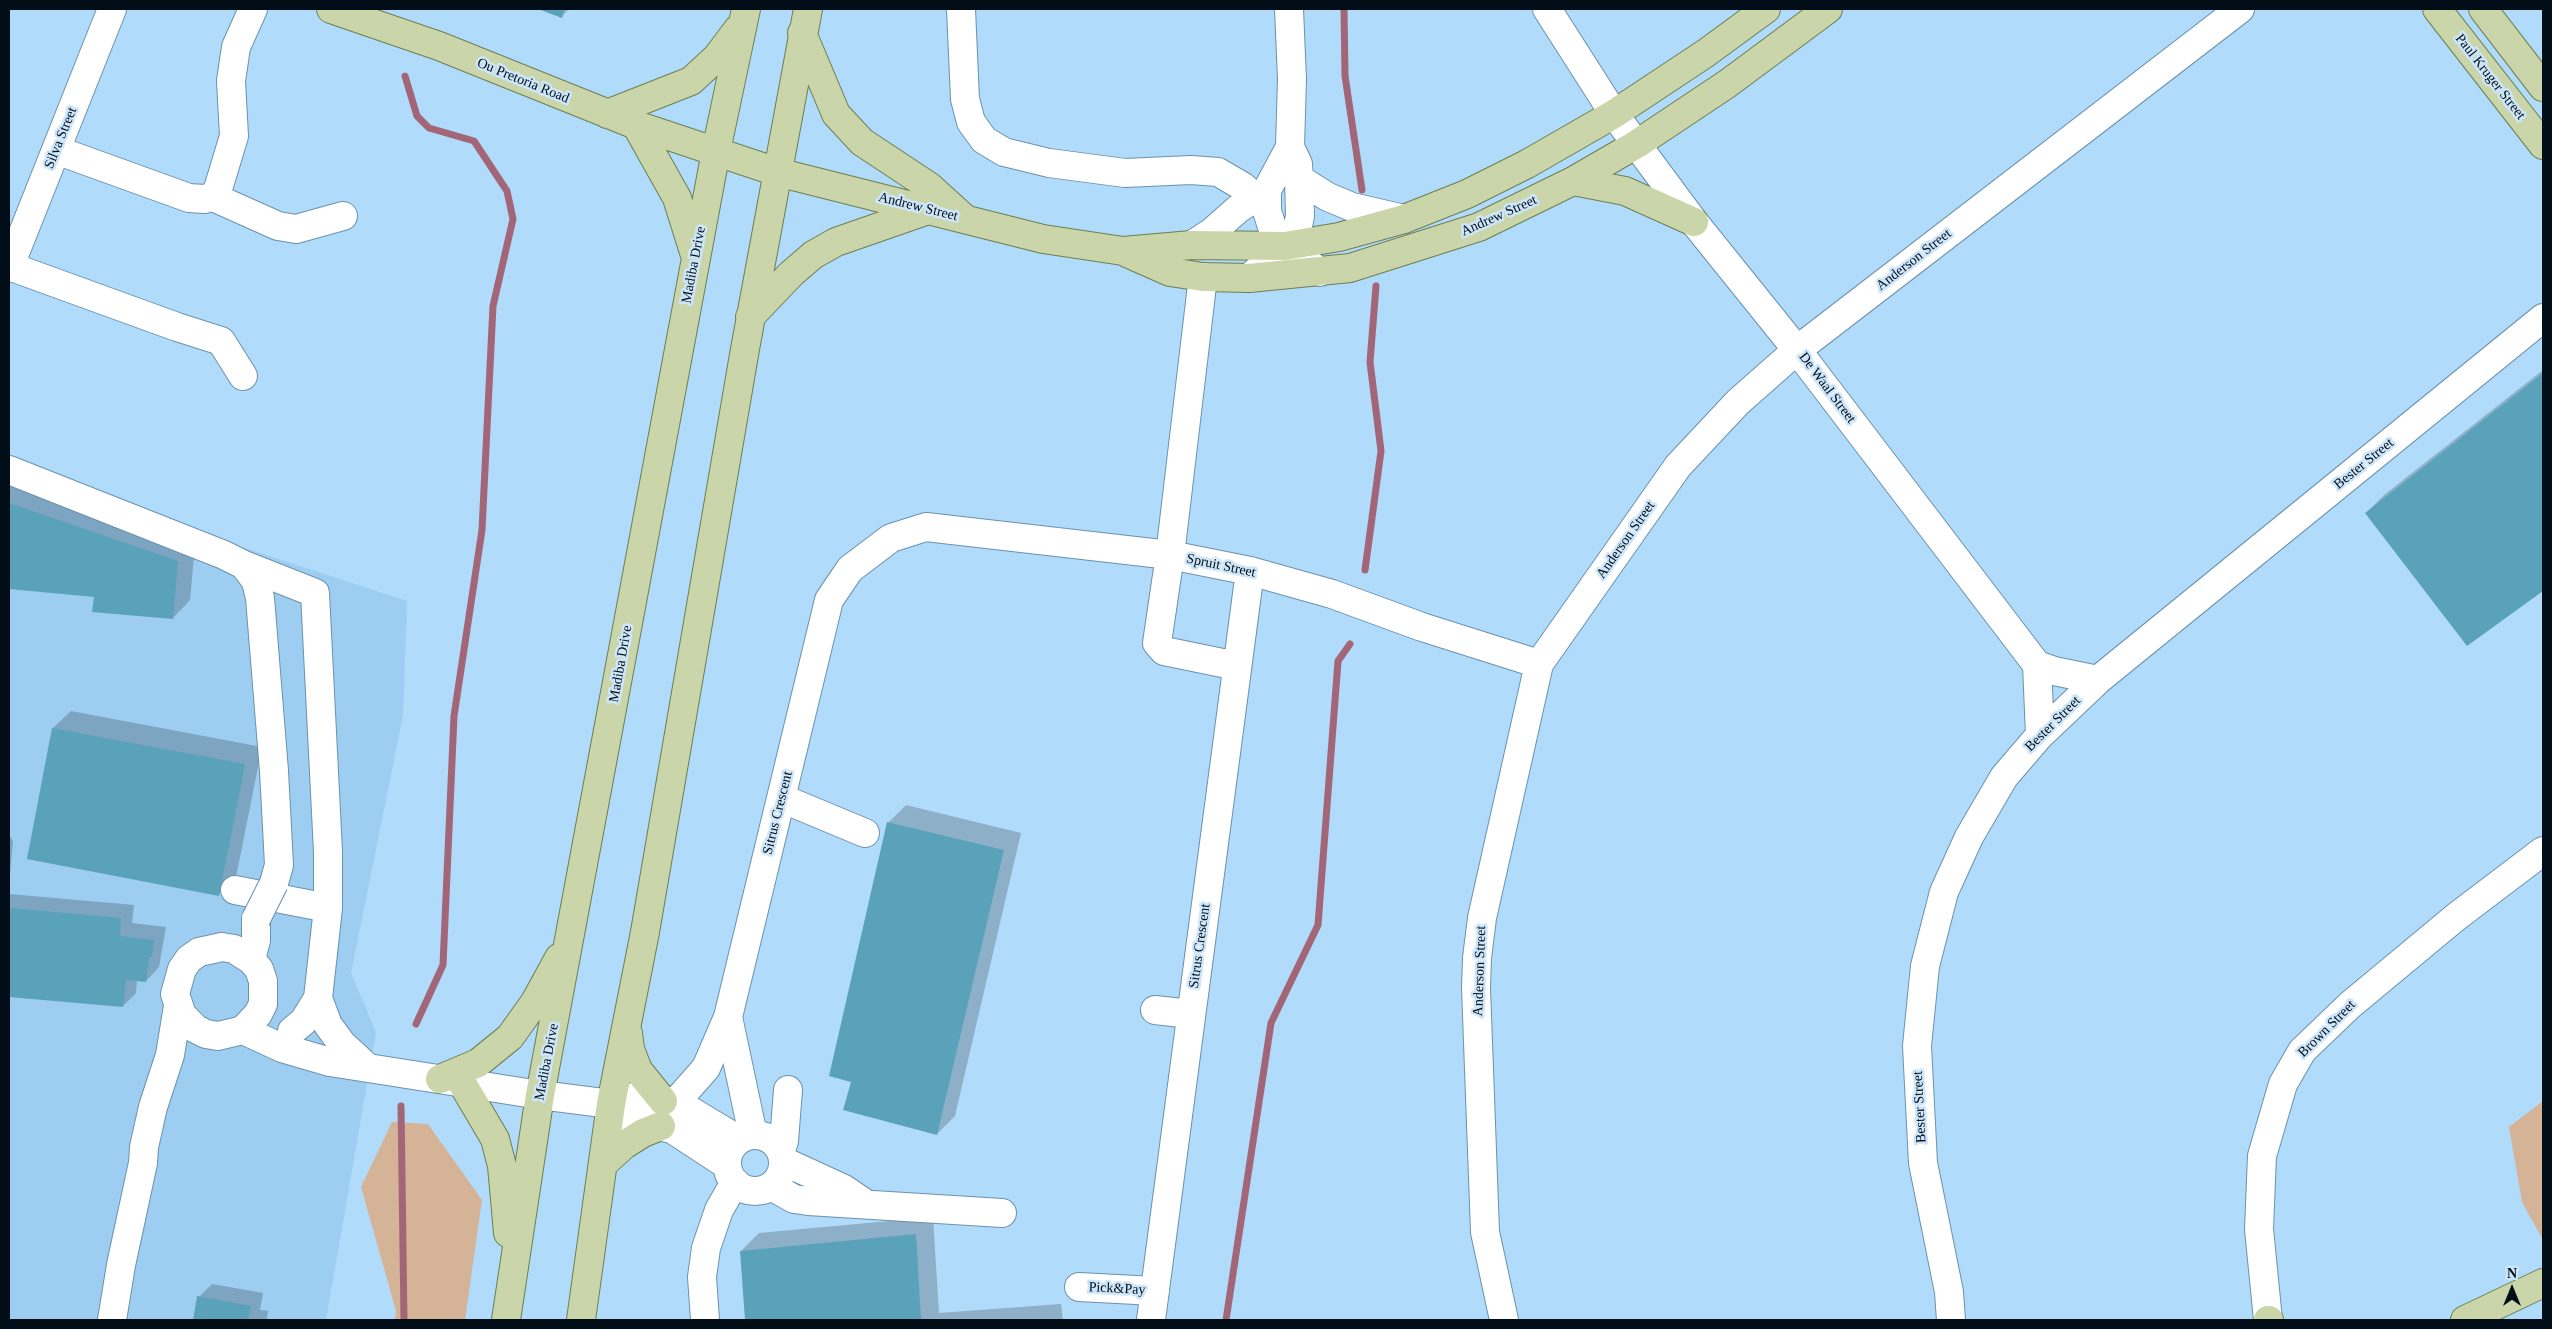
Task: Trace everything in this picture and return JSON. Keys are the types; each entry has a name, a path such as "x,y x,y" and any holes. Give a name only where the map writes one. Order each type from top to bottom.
{"main road":[{"name":"Ou Pretoria Road","path":"331,9 438,46 636,125 716,151"},
{"name":"Andrew Street","path":"716,151 777,172 1043,239 1123,251 1192,245 1285,246 1339,237 1404,218 1467,194 1527,164 1614,114 1706,53 1766,9"},
{"name":"Andrew Street","path":"1123,251 1170,272 1203,277 1249,278 1350,268 1479,227 1573,181 1637,144 1727,84 1828,9"},
{"name":"Paul Kruger Street","path":"2438,9 2543,145"},
{"path":"2483,9 2543,87"},
{"path":"607,114 691,81 717,58 745,15"},
{"name":"Madiba Drive","path":"506,1320 540,1094 572,934 716,151 745,15"},
{"path":"581,1320 611,1104 627,1024 750,317 805,21"},
{"path":"805,21 836,114 862,142 930,187 966,219"},
{"path":"636,125 677,198 696,258"},
{"path":"1573,181 1625,191 1694,222"},
{"path":"750,317 813,254 836,242 928,210"},
{"path":"512,1274 502,1166 495,1139 451,1081 478,1063 510,1036 535,1002 572,934"},
{"path":"603,1164 624,1145 643,1133 667,1110 638,1070 630,1049 627,1024"},
{"path":"2465,1320 2543,1283"}],"street":[{"name":"Silva Street","path":"9,267 112,9"},
{"path":"56,150 189,198 204,199 213,196 218,189 234,136 231,81 236,46 253,9"},
{"path":"961,9 966,99 971,122 984,140 1004,152 1049,163 1125,173 1191,170 1218,172 1242,186 1261,194 1273,230 1285,246 1320,272"},
{"path":"1249,278 1285,246 1297,231 1300,216 1298,164 1290,147 1292,79 1289,9"},
{"name":"De Waal Street","path":"1547,9 1614,114 1694,222 1797,350 2037,665"},
{"name":"Anderson Street","path":"1504,1320 1486,1232 1476,997 1477,958 1482,918 1539,664 1678,466 1738,402 1797,350 2240,9"},
{"path":"1192,245 1261,194 1290,147"},
{"path":"1299,180 1352,207 1404,218"},
{"path":"213,196 278,226 296,229 343,216"},
{"path":"9,267 177,327 221,340 243,376"},
{"path":"1203,277 1170,555 1158,625 1157,643 1160,648 1179,655 1237,666"},
{"name":"Bester Street","path":"1951,1320 1950,1292 1923,1163 1917,1046 1925,966 1944,892 1969,837 2004,777 2040,735 2098,680 2543,318"},
{"path":"9,470 315,593 328,852 328,908 318,998 304,1021 292,1031"},
{"name":"Spruit Street","path":"891,538 926,527 1170,555 1250,571 1332,594 1422,627 1539,664"},
{"name":"Sitrus Crescent","path":"747,1129 728,1017 829,600 850,569 891,538"},
{"path":"243,954 256,919 274,883 279,865 274,771 260,598 256,581 244,565"},
{"name":"Sitrus Crescent","path":"1151,1320 1250,571"},
{"path":"2040,735 2037,665 2054,671 2098,680"},
{"path":"781,798 865,834"},
{"name":"Brown Street","path":"2268,1320 2259,1229 2262,1156 2283,1084 2302,1050 2350,1005 2456,917 2543,851"},
{"path":"235,890 328,908"},
{"path":"264,993 258,1014 243,1030 218,1036 206,1034 189,1023 178,1006 175,994 177,981 189,959 210,948 243,954 259,970 264,993 278,1016 322,1059"},
{"path":"318,998 328,1025 342,1044 367,1067"},
{"path":"112,1320 121,1265 143,1163 144,1147 153,1107 170,1056 178,1006"},
{"path":"1155,1010 1191,1014"},
{"path":"667,1110 706,1068 728,1017"},
{"path":"243,1030 282,1048 322,1059 451,1081 611,1104 630,1120 667,1110 747,1129 769,1138 782,1156 844,1189 870,1207"},
{"path":"170,1056 206,1034"},
{"path":"667,1110 672,1129 752,1191 771,1186 782,1170 788,1090"},
{"path":"705,1320 702,1277 706,1248 731,1174 732,1146 747,1129"},
{"path":"771,1186 794,1199 870,1207 1002,1213"},
{"name":"Pick&Pay","path":"1079,1287 1155,1291"}],"shaded area":[{"path":"9,471 407,601 403,715 351,973 376,1032 326,1320 9,1320"},
{"path":"2543,1101 2543,1240 2522,1202 2509,1127"},
{"path":"392,1122 428,1124 482,1200 465,1320 395,1320 396,1311 361,1187"}],"building":[{"path":"538,9 565,9 562,18"},
{"path":"2543,373 2543,591 2467,646 2365,513"},
{"path":"9,503 178,561 173,619 92,612 94,597 9,589"},
{"path":"52,728 245,764 219,896 27,859"},
{"path":"887,822 1004,850 937,1135 843,1110 851,1082 829,1076"},
{"path":"9,908 121,918 120,936 154,940 152,957 149,957 146,982 126,980 123,1007 9,997"},
{"path":"916,1234 921,1320 745,1320 740,1251"},
{"path":"197,1296 251,1306 248,1320 193,1320"}],"waterway":[{"path":"1344,9 1345,76 1362,190"},
{"path":"405,76 417,116 429,128 474,141 507,191 513,219 493,306 482,530 454,716 443,965 416,1024"},
{"path":"1365,570 1381,451 1370,362 1376,286"},
{"path":"1226,1320 1271,1023 1318,925 1338,661 1350,644"},
{"path":"401,1106 404,1320"}]}
